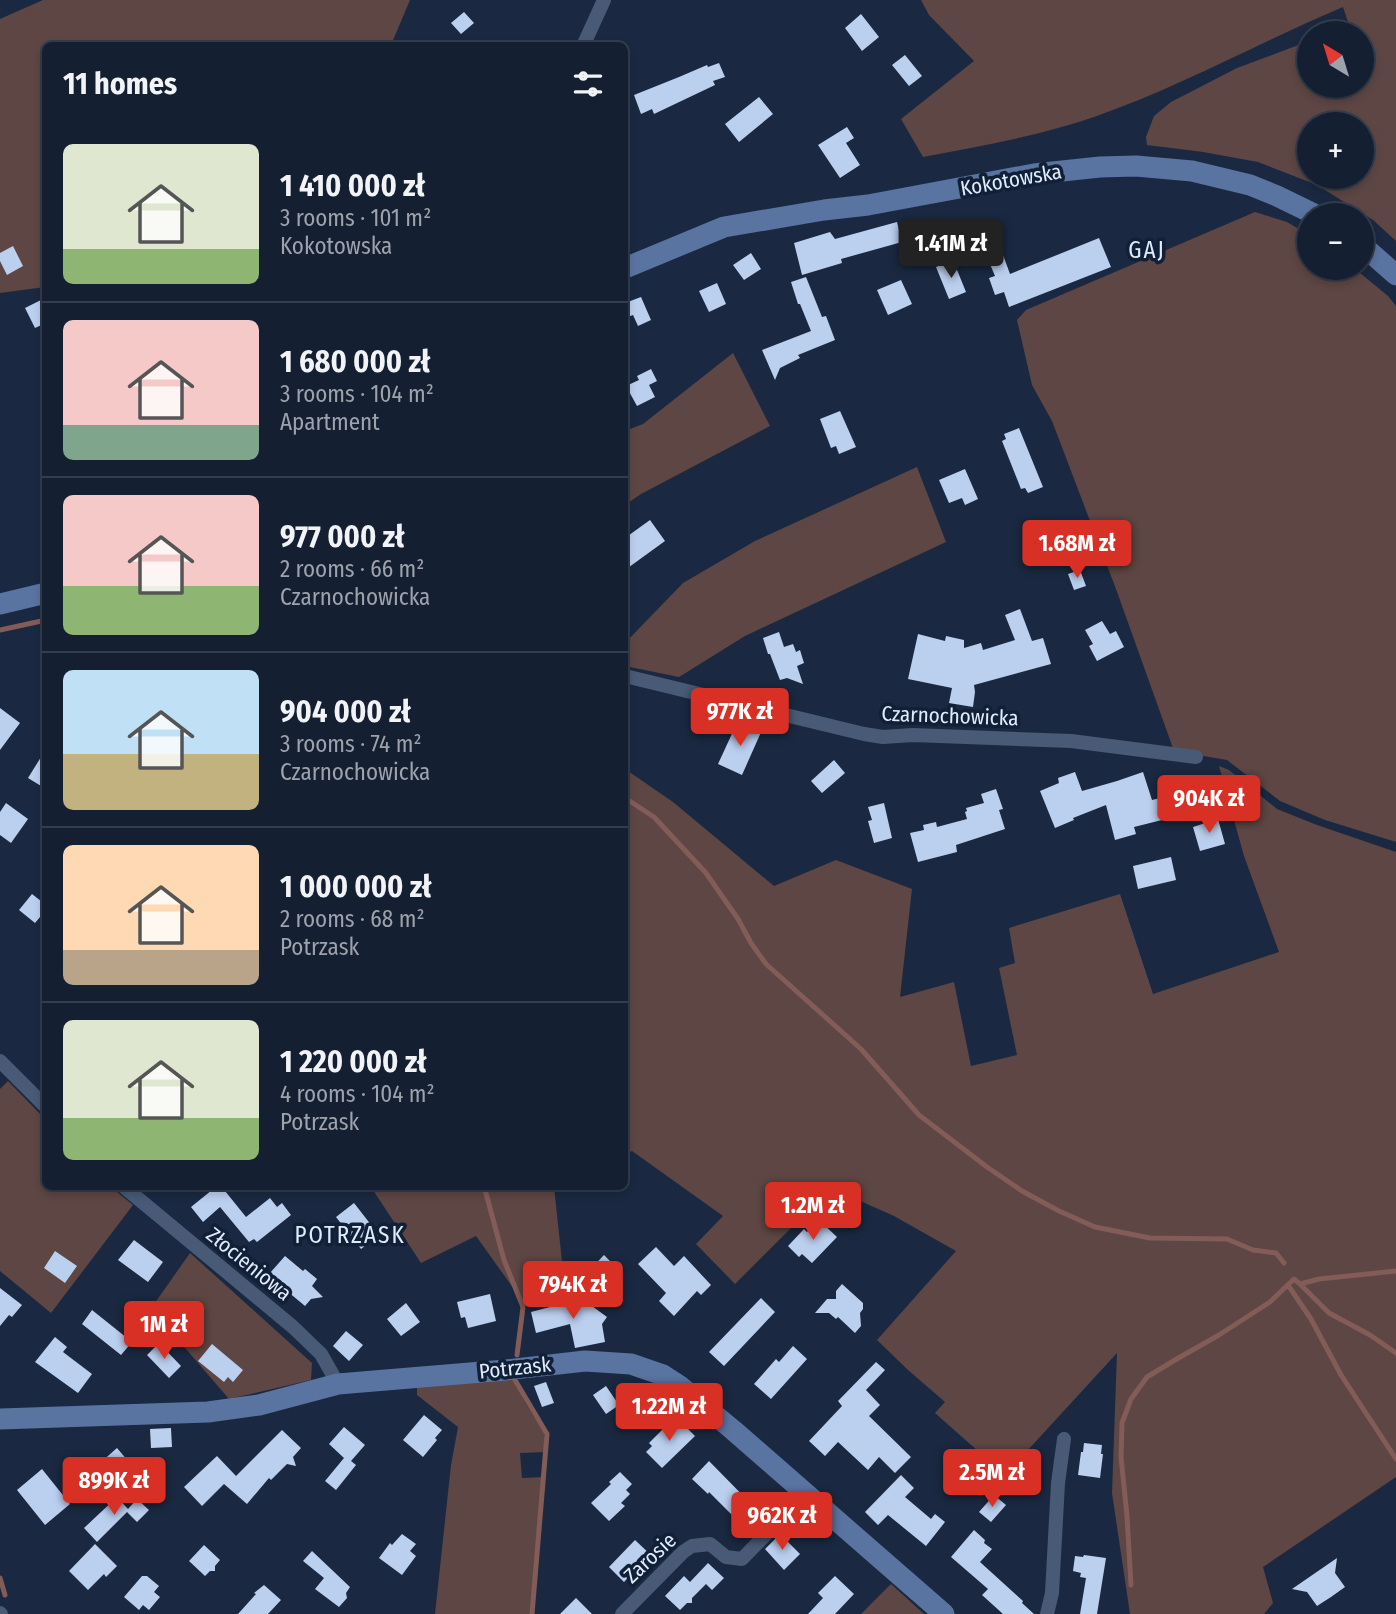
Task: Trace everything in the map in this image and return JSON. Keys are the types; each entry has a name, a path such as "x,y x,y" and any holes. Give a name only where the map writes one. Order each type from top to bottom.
{"street":[{"path":"585,42 604,0"},
{"name":"Kokotowska","path":"628,267 724,227 868,205 1034,174 1090,168 1136,166 1192,171 1250,185 1297,205"},
{"path":"1374,256 1396,275"},
{"path":"0,604 42,594"},
{"name":"Czarnochowicka","path":"628,677 883,737 913,735 1071,741 1196,757"},
{"path":"0,1061 42,1103"},
{"name":"Złocieniowa","path":"128,1190 293,1327 321,1354 338,1384"},
{"name":"Potrzask","path":"0,1419 208,1412 259,1405 338,1384 585,1361 631,1364 663,1375 680,1386 944,1614"},
{"path":"1047,1614 1052,1593 1058,1483 1065,1439"},
{"name":"Zarosie","path":"622,1614 692,1546 710,1544 726,1557 742,1559 805,1494"}],"shaded area":[{"path":"43,0 410,0 392,42 42,42 42,287 0,293 0,19"},
{"path":"921,0 1396,0 1396,241 1374,221 1374,203 1346,203 1323,189 1374,189 1374,112 1297,112 1297,177 1258,162 1147,145 1146,137 1154,116 1171,102 1237,68 1297,46 1297,98 1374,98 1374,21 1348,21 1343,7 1312,21 1297,21 1297,28 1158,92 1094,117 1031,135 923,157 901,119 974,61 929,15"},
{"path":"1255,212 1297,228 1297,280 1369,280 1396,306 1396,842 1325,820 1280,801 1227,760 1174,751 1052,421 1032,385 1017,320 1026,310"},
{"path":"733,353 770,426 628,503 628,430 643,424"},
{"path":"917,467 946,542 745,636 679,677 628,667 628,640 683,583 755,541"},
{"path":"1219,766 1229,770 1277,809 1396,852 1396,1477 1263,1567 1273,1603 1264,1614 1130,1614 1112,1493 1117,1353 1005,1475 935,1413 945,1402 877,1340 956,1251 894,1216 831,1188 735,1284 696,1244 723,1216 632,1151 628,1153 628,771 673,802 774,886 836,860 912,889 900,997 954,982 971,1066 1017,1055 999,968 1015,963 1009,928 1120,894 1153,994 1279,952 1244,856"},
{"path":"8,1081 42,1116 42,1190 115,1190 133,1205 51,1313 0,1271 0,1089"},
{"path":"373,1190 554,1190 562,1261 526,1306 476,1236 421,1263"},
{"path":"190,1253 312,1363 311,1380 229,1399 186,1349 145,1317"},
{"path":"513,1379 544,1433 546,1452 520,1453 522,1478 544,1477 534,1614 435,1614 451,1465 458,1427 417,1395 417,1384"},
{"path":"891,1584 924,1614 861,1614"}],"building":[{"path":"464,12 474,23 461,34 451,23"},
{"path":"861,14 879,37 862,51 845,28"},
{"path":"905,55 922,76 909,86 892,65"},
{"path":"719,63 725,77 713,81 715,85 654,114 652,109 641,114 634,95 707,65 708,67"},
{"path":"759,97 773,114 739,142 725,124"},
{"path":"847,127 854,138 846,143 860,165 840,178 818,145"},
{"path":"897,222 902,242 841,259 842,263 802,275 794,243 830,232 835,239"},
{"path":"995,233 1010,274 1099,238 1111,267 1009,307 1004,292 995,295 989,278 995,276 979,238"},
{"path":"13,246 23,266 7,275 0,261 0,253"},
{"path":"751,253 761,269 744,280 733,265"},
{"path":"953,260 966,292 949,299 936,267"},
{"path":"806,277 822,317 826,316 835,340 798,355 800,358 780,368 775,380 762,350 811,331 791,282"},
{"path":"901,280 912,304 888,315 877,290"},
{"path":"717,283 726,304 709,312 699,291"},
{"path":"641,297 651,320 638,326 633,315 628,317 628,302"},
{"path":"41,300 42,325 35,328 25,308"},
{"path":"651,369 657,381 649,385 655,397 637,406 628,385 639,380 637,376"},
{"path":"840,411 856,447 839,454 836,446 831,448 820,419"},
{"path":"1019,428 1043,487 1028,493 1025,488 1021,489 1002,441 1006,439 1004,434"},
{"path":"965,469 978,499 965,505 962,498 949,503 939,480"},
{"path":"650,520 665,541 628,568 628,536"},
{"path":"1080,570 1086,586 1074,590 1068,574"},
{"path":"1020,609 1032,641 1043,638 1051,664 974,685 973,707 949,703 952,688 908,679 918,634 945,641 946,636 964,640 964,648 981,643 983,650 1015,640 1005,615"},
{"path":"1102,621 1110,634 1116,631 1124,647 1097,661 1089,646 1093,644 1085,630"},
{"path":"779,632 784,647 793,644 796,652 800,650 804,663 797,666 803,684 787,678 780,680 768,654 763,638"},
{"path":"0,708 20,723 0,750"},
{"path":"747,723 762,730 742,775 718,764 736,725 744,729"},
{"path":"42,755 42,787 28,778"},
{"path":"834,760 845,773 822,793 811,781"},
{"path":"1075,772 1082,791 1143,772 1152,800 1172,795 1178,816 1134,827 1136,834 1115,840 1106,805 1055,828 1040,791 1059,783 1058,778"},
{"path":"996,789 1003,809 999,810 1005,829 956,845 957,852 918,862 910,833 924,830 923,825 936,822 937,827 967,819 966,808 984,803 981,794"},
{"path":"6,803 28,819 11,843 0,835 0,812"},
{"path":"884,803 892,838 874,843 868,821 872,820 868,807"},
{"path":"1218,819 1225,844 1200,851 1193,827"},
{"path":"1171,857 1176,880 1138,889 1133,866"},
{"path":"32,894 42,902 42,915 35,923 19,910"},
{"path":"212,1190 224,1190 246,1217 270,1198 277,1207 282,1203 291,1215 257,1242 254,1239 249,1242 220,1207 203,1222 191,1207"},
{"path":"354,1203 379,1235 361,1249 336,1217"},
{"path":"819,1220 837,1237 812,1263 802,1254 799,1257 788,1246 804,1229 807,1232"},
{"path":"134,1240 163,1262 148,1282 118,1260"},
{"path":"656,1247 674,1266 684,1256 711,1285 701,1295 697,1291 674,1316 659,1301 666,1293 638,1264"},
{"path":"55,1251 77,1266 65,1283 44,1268"},
{"path":"604,1255 618,1269 597,1289 584,1276"},
{"path":"285,1256 317,1279 312,1286 323,1297 311,1299 305,1306 281,1286 270,1273"},
{"path":"842,1284 863,1303 860,1313 861,1326 855,1333 838,1317 836,1319 829,1313 815,1313 827,1299 836,1299 836,1291"},
{"path":"0,1288 22,1305 0,1326"},
{"path":"490,1294 496,1321 468,1328 465,1317 461,1318 457,1302"},
{"path":"581,1298 607,1317 602,1324 605,1342 575,1348 570,1324 536,1333 531,1312"},
{"path":"761,1298 775,1312 724,1366 709,1352"},
{"path":"406,1303 420,1322 401,1336 387,1319"},
{"path":"92,1310 132,1342 121,1355 82,1324"},
{"path":"346,1331 363,1345 349,1361 333,1346"},
{"path":"55,1337 67,1347 63,1352 92,1374 78,1393 35,1362"},
{"path":"159,1343 181,1366 169,1378 147,1355"},
{"path":"212,1344 243,1370 233,1382 228,1377 224,1382 198,1361"},
{"path":"793,1346 807,1359 771,1399 754,1384 776,1359 779,1362"},
{"path":"876,1362 885,1370 866,1390 880,1405 869,1416 911,1457 895,1473 879,1457 868,1470 838,1442 825,1456 809,1441 842,1406 838,1401"},
{"path":"546,1382 554,1403 542,1407 534,1386"},
{"path":"606,1386 619,1405 606,1414 593,1395"},
{"path":"424,1415 442,1430 423,1457 403,1440"},
{"path":"679,1420 695,1436 662,1468 646,1452 652,1446 649,1443 670,1422 673,1425"},
{"path":"344,1427 365,1445 351,1461 356,1465 336,1490 325,1481 344,1458 329,1444"},
{"path":"171,1428 172,1447 151,1448 150,1429"},
{"path":"282,1430 301,1448 293,1457 296,1466 287,1464 271,1480 269,1478 247,1504 224,1484 202,1506 184,1487 217,1456 236,1476"},
{"path":"1084,1443 1102,1445 1100,1478 1078,1475"},
{"path":"117,1448 134,1468 100,1497 83,1478"},
{"path":"709,1461 767,1520 752,1535 692,1479"},
{"path":"42,1469 70,1504 45,1525 17,1490"},
{"path":"620,1472 632,1484 626,1490 630,1494 621,1503 625,1506 609,1521 591,1503"},
{"path":"901,1475 914,1488 905,1497 931,1519 935,1514 945,1522 926,1546 888,1515 878,1525 865,1512"},
{"path":"994,1495 1006,1505 991,1522 979,1512"},
{"path":"117,1497 128,1509 137,1499 149,1510 137,1522 127,1512 97,1542 84,1528"},
{"path":"974,1530 992,1549 980,1562 1034,1614 1003,1614 982,1595 988,1589 951,1557"},
{"path":"402,1534 416,1544 410,1551 416,1556 402,1575 379,1558 390,1543 392,1545"},
{"path":"780,1534 800,1554 784,1570 765,1549"},
{"path":"635,1540 653,1557 641,1569 638,1567 624,1582 609,1567"},
{"path":"95,1544 117,1566 106,1577 104,1574 88,1590 69,1571"},
{"path":"204,1545 220,1560 215,1571 210,1571 205,1576 189,1561"},
{"path":"312,1551 350,1587 346,1593 347,1598 339,1607 315,1589 324,1578 303,1561"},
{"path":"1075,1556 1106,1558 1097,1614 1080,1614 1086,1578 1073,1571"},
{"path":"1337,1558 1335,1573 1345,1587 1331,1597 1317,1606 1307,1592 1292,1589"},
{"path":"708,1563 724,1578 712,1590 706,1584 692,1598 692,1603 687,1603 680,1610 665,1596 684,1576 690,1582"},
{"path":"142,1576 147,1576 159,1586 154,1592 160,1597 149,1610 143,1605 139,1610 124,1597"},
{"path":"835,1576 854,1594 835,1614 808,1614 823,1598 818,1593"},
{"path":"264,1585 281,1600 268,1614 238,1614 256,1594 254,1593"},
{"path":"576,1598 592,1614 560,1614"}],"waterway":[{"path":"0,630 42,621"},
{"path":"628,800 654,817 706,873 766,964 861,1049 919,1115 987,1167 1022,1191 1095,1227 1150,1238 1227,1239 1253,1250 1276,1253 1284,1263"},
{"path":"485,1190 504,1260 523,1307 517,1355"},
{"path":"1131,1585 1121,1457 1122,1423 1131,1399 1147,1377 1270,1302 1294,1279 1300,1284 1319,1279 1396,1271"},
{"path":"1300,1284 1329,1313 1370,1335 1396,1353"},
{"path":"1288,1285 1311,1319 1341,1375 1396,1459"},
{"path":"515,1380 547,1434 532,1614"},
{"path":"0,1578 5,1595"}],"district":[{"name":"GAJ","path":"1147,250"},
{"name":"POTRZASK","path":"350,1235"}]}
